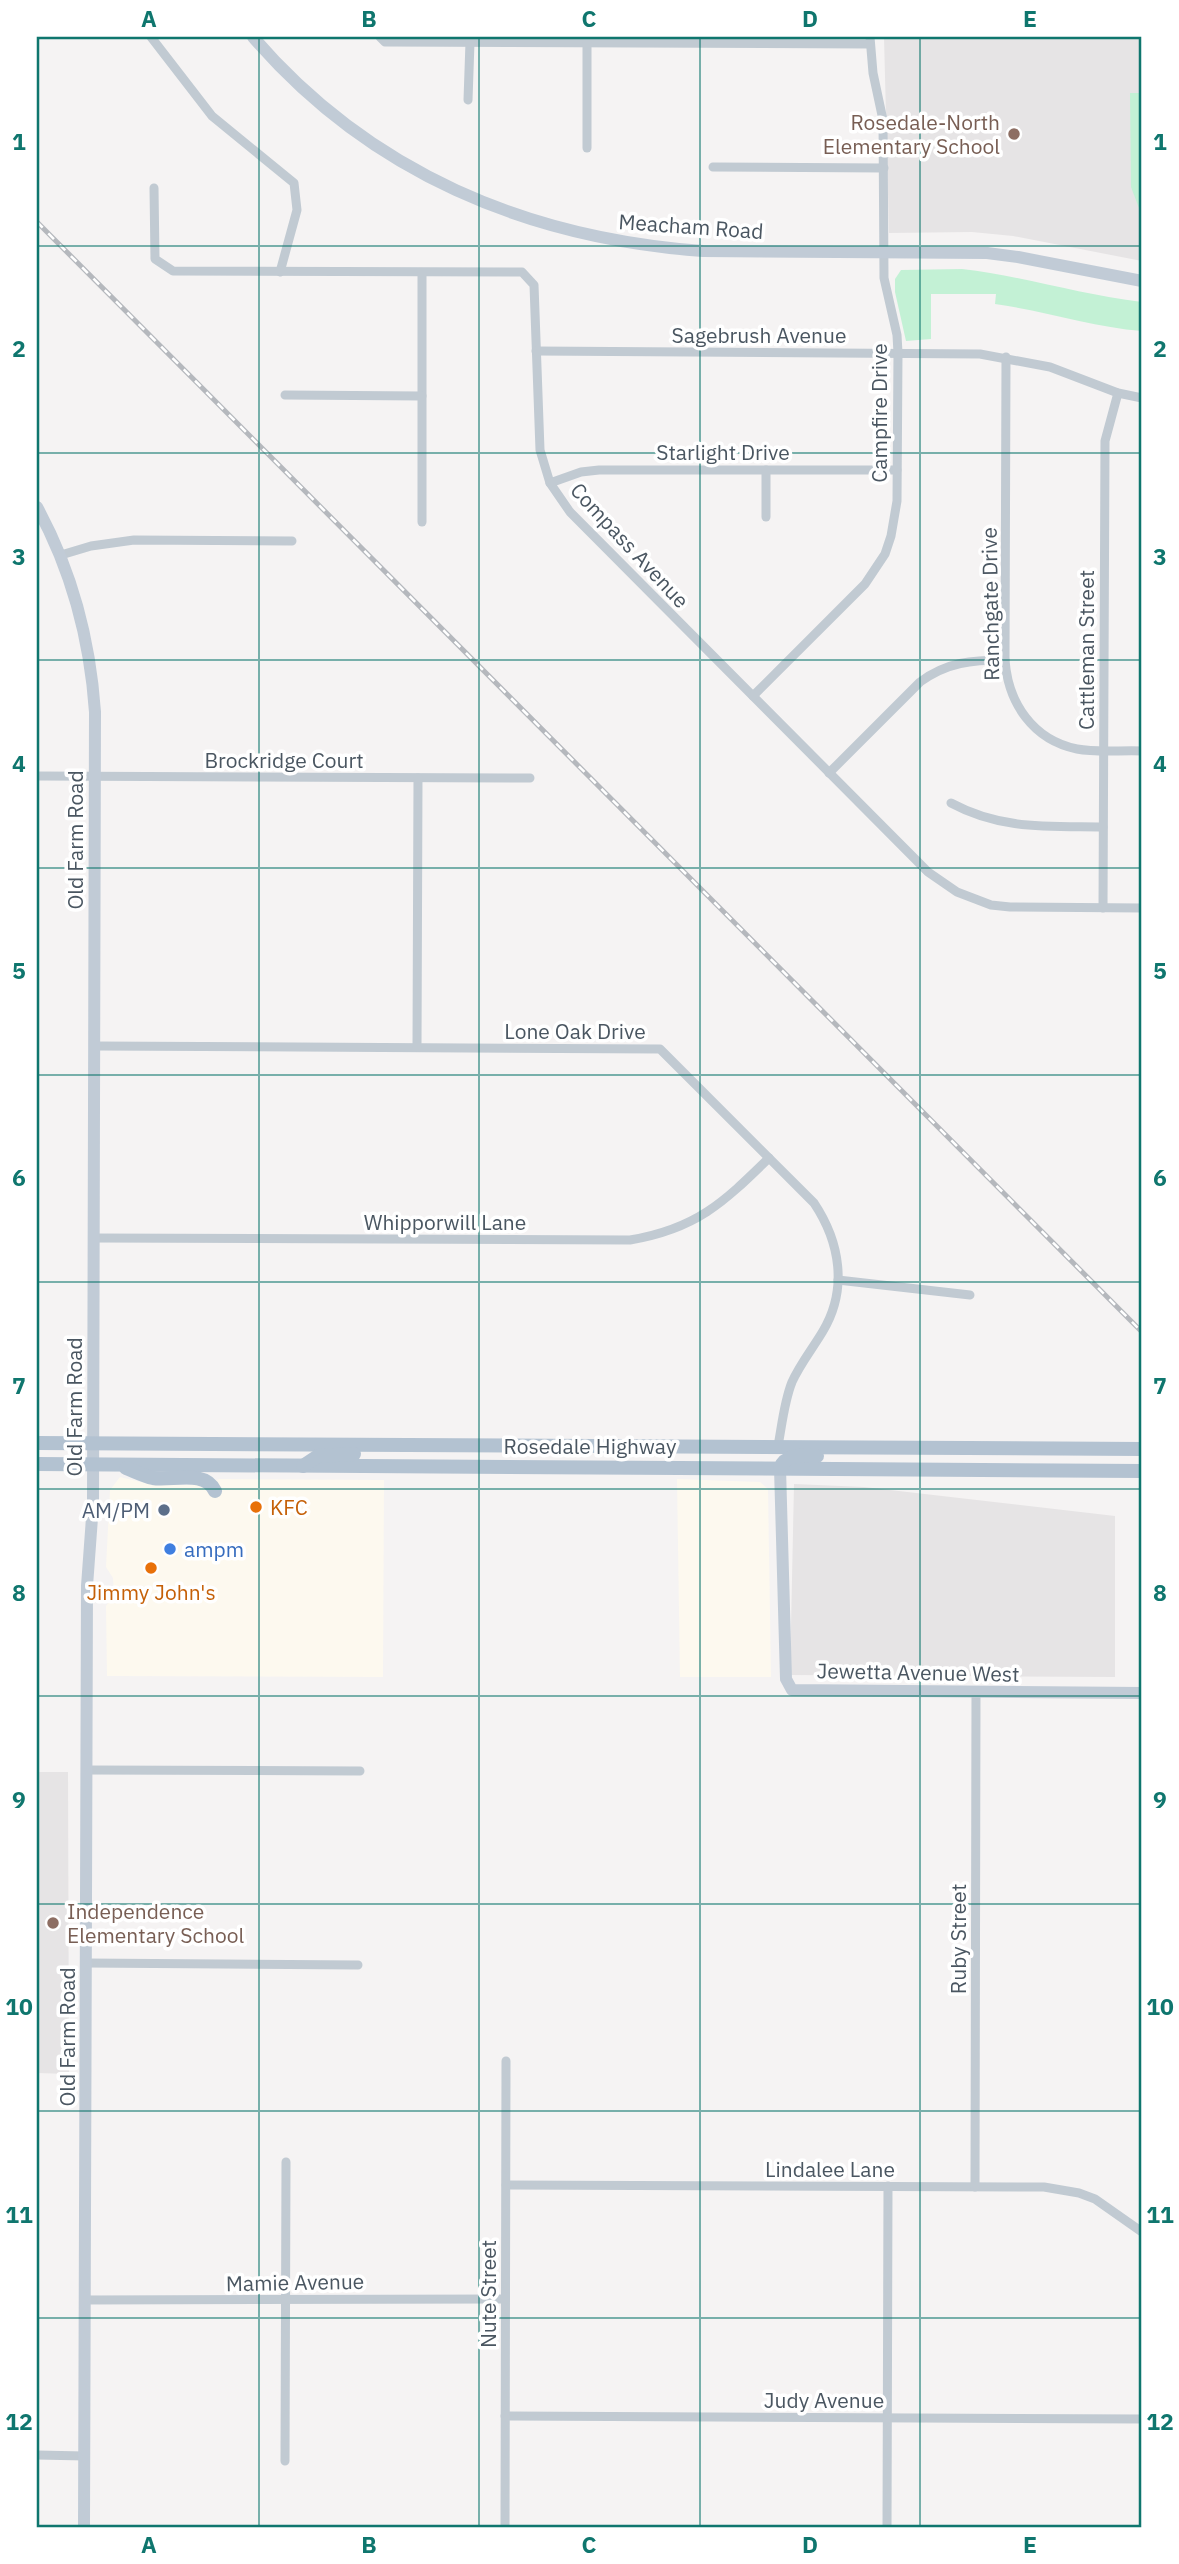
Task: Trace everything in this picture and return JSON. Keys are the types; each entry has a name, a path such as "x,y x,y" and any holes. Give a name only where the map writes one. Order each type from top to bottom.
{"main road":[{"name":"Rosedale Highway","path":"37,1443 1142,1448"},
{"path":"303,1466 318,1456 431,1454 462,1445"},
{"path":"629,1467 658,1460 762,1460 769,1458 778,1446"},
{"path":"780,1468 786,1460 797,1456 974,1457 1025,1448"},
{"name":"Rosedale Highway","path":"37,1464 1142,1471"},
{"path":"118,1465 152,1478 203,1479 211,1483 215,1491"}],"street":[{"path":"151,37 212,116 294,183 297,210 280,272"},
{"name":"Meacham Road","path":"253,37 313,96 355,131 392,155 459,192 531,220 584,235 659,248 703,251 955,252 1008,256 1142,281"},
{"path":"383,39 587,43 870,40"},
{"name":"Campfire Drive","path":"753,696 865,584 876,569 891,536 895,518 898,353 897,335 884,278 883,120 873,72 870,40"},
{"path":"468,100 470,42"},
{"path":"587,43 587,148"},
{"path":"713,167 884,168"},
{"name":"Compass Avenue","path":"154,188 155,259 173,271 522,272 534,285 537,432 540,450 550,483 570,512 929,872 957,892 991,905 1010,908 1142,908"},
{"path":"422,273 422,522"},
{"name":"Sagebrush Avenue","path":"536,351 955,353 1006,357 1050,367 1118,393 1142,398"},
{"name":"Ranchgate Drive","path":"1006,357 1005,660 1010,691 1025,718 1036,729 1063,745 1079,749 1142,751"},
{"name":"Cattleman Street","path":"1102,908 1105,441 1118,393"},
{"path":"285,395 422,396"},
{"name":"Starlight Drive","path":"550,483 581,472 599,470 897,470"},
{"path":"766,470 766,517"},
{"name":"Old Farm Road","path":"37,507 61,555 73,589 88,649 94,712 93,1465 88,1586 84,2527"},
{"path":"61,555 91,546 134,540 292,541"},
{"path":"829,772 932,673 958,662 1005,660"},
{"name":"Brockridge Court","path":"37,776 530,778"},
{"path":"417,1047 418,778"},
{"path":"951,803 975,815 1002,823 1022,826 1103,827"},
{"name":"Lone Oak Drive","path":"94,1046 660,1049 806,1195 823,1216 836,1248 838,1280 831,1315 791,1384 778,1446"},
{"name":"Whipporwill Lane","path":"94,1238 630,1240 676,1229 697,1219 731,1196 769,1158"},
{"path":"838,1280 970,1295"},
{"name":"Jewetta Avenue West","path":"780,1468 786,1679 792,1690 1142,1693"},
{"name":"Ruby Street","path":"975,2187 976,1692"},
{"path":"87,1770 360,1771"},
{"path":"86,1964 358,1965"},
{"name":"Nute Street","path":"505,2527 506,2062"},
{"path":"285,2461 286,2162"},
{"name":"Lindalee Lane","path":"506,2185 1044,2187 1079,2193 1110,2208 1142,2232"},
{"path":"887,2527 888,2186"},
{"name":"Mamie Avenue","path":"85,2300 505,2299"},
{"name":"Judy Avenue","path":"505,2416 1142,2419"},
{"path":"37,2455 85,2456"}],"shaded area":[{"name":"Rosedale-North Elementary School","path":"884,37 1142,37 1142,261 1013,236 972,232 889,233"},
{"path":"120,1477 153,1485 198,1485 220,1479 384,1480 383,1677 107,1676 106,1606 114,1595 113,1578 106,1567 110,1490"},
{"path":"677,1479 760,1482 768,1489 771,1677 680,1677"},
{"path":"794,1484 864,1487 1115,1516 1115,1677 790,1675"},
{"name":"Independence Elementary School","path":"37,1772 68,1772 69,2074 37,2073"}],"green space":[{"path":"1130,93 1142,93 1142,216 1131,187"},
{"path":"962,269 1142,302 1142,331 995,304 996,294 931,294 931,339 906,341 895,292 895,279 901,270"}],"railway":[{"path":"37,222 1142,1332"}],"place":[{"name":"Rosedale-North Elementary School","path":"1014,134"},
{"name":"KFC","path":"256,1507"},
{"name":"AM/PM","path":"164,1510"},
{"name":"ampm","path":"170,1549"},
{"name":"Jimmy John's","path":"151,1568"},
{"name":"Independence Elementary School","path":"53,1923"}]}
